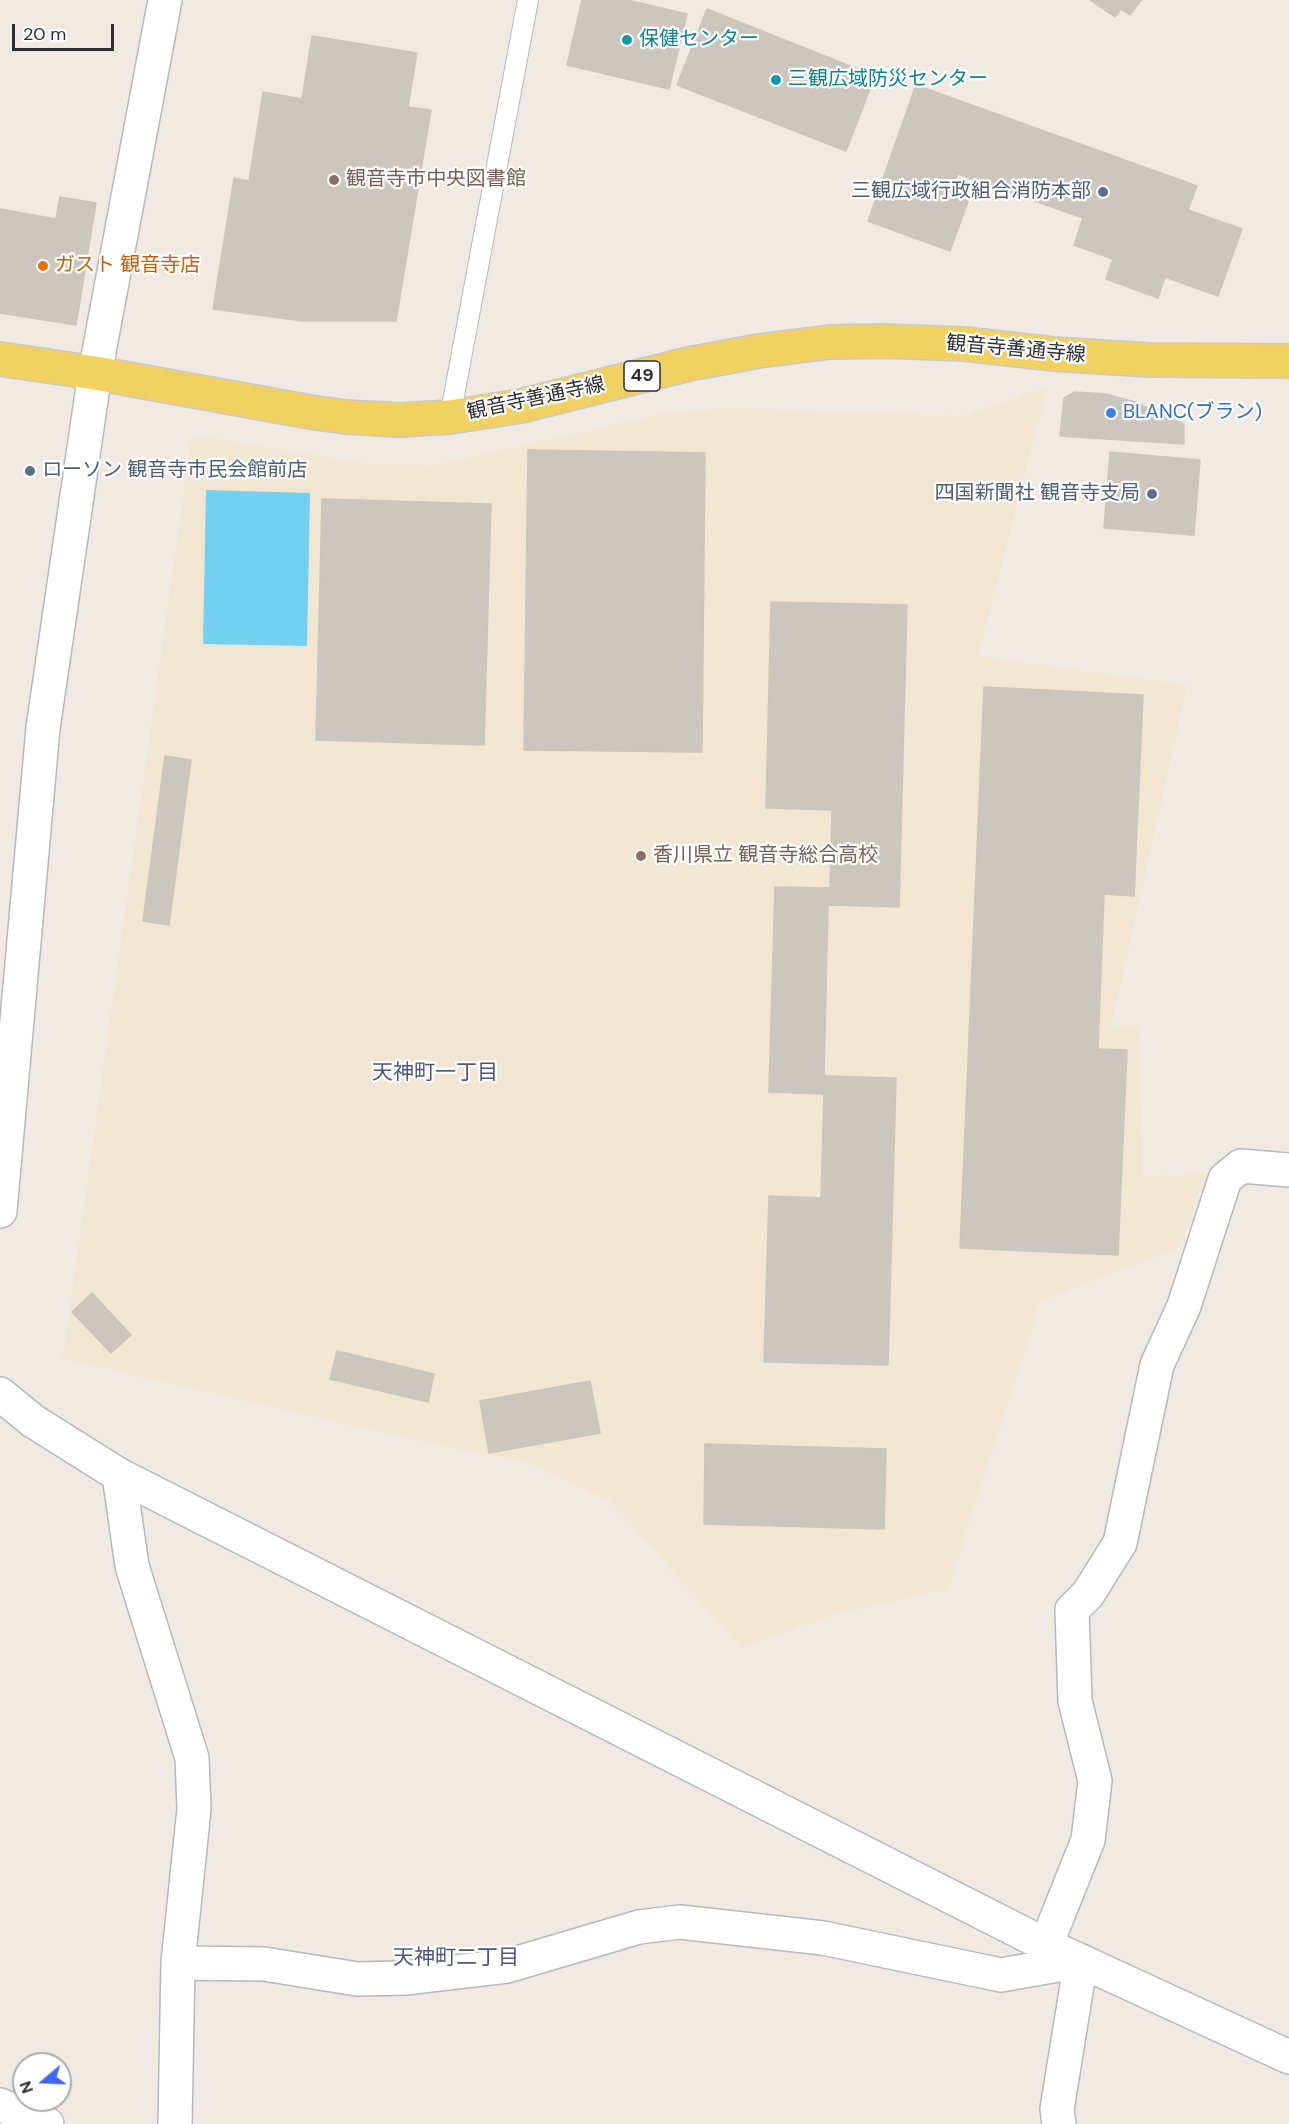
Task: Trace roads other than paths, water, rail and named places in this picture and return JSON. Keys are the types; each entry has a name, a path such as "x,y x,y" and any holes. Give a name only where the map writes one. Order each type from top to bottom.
{"main road":[{"name":"観音寺善通寺線","path":"0,359 95,373 346,417 400,420 450,417 520,406 689,364 759,351 830,342 885,341 964,344 1054,354 1149,360 1289,361"}],"street":[{"path":"0,1211 43,728 95,373 165,0"},
{"path":"1046,1945 1088,1840 1095,1781 1075,1701 1072,1610 1088,1594 1120,1543 1157,1365 1184,1306 1224,1179 1241,1166 1289,1170"},
{"path":"0,1394 33,1421 119,1475 1046,1945 1289,2057"},
{"path":"119,1475 132,1566 192,1758 194,1809 178,1963 175,2124"},
{"path":"178,1963 264,1964 357,1979 405,1978 507,1966 639,1927 680,1922 823,1938 1001,1975 1081,1962"},
{"path":"1059,2124 1057,2109 1081,1962"},
{"path":"0,2105 47,2124"}],"lane":[{"path":"450,417 528,0"}],"water":[{"path":"206,490 310,493 307,646 203,644"}],"place":[{"name":"保健センター","path":"627,40"},
{"name":"三観広域防災センター","path":"776,80"},
{"name":"観音寺市中央図書館","path":"334,180"},
{"name":"三観広域行政組合消防本部","path":"1103,192"},
{"name":"ガスト 観音寺店","path":"43,266"},
{"name":"BLANC(ブラン)","path":"1111,413"},
{"name":"ローソン 観音寺市民会館前店","path":"30,471"},
{"name":"四国新聞社 観音寺支局","path":"1152,494"},
{"name":"香川県立 観音寺総合高校","path":"641,856"}],"district":[{"name":"天神町一丁目","path":"435,1073"},
{"name":"天神町二丁目","path":"456,1958"}]}
